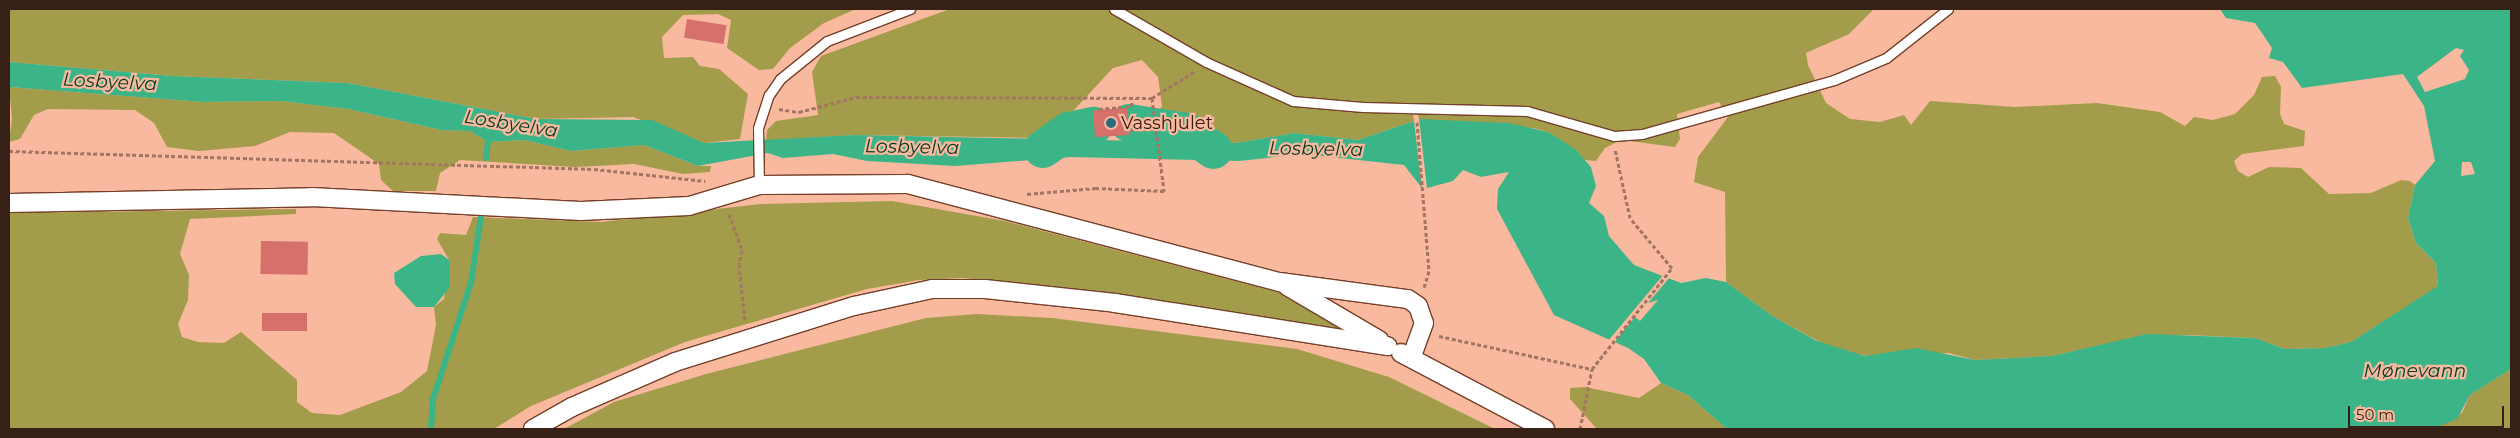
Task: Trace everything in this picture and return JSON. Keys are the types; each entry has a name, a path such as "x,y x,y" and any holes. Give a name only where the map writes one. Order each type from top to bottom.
{"street":[{"path":"9,203 312,197 581,211 689,206 758,185 868,180 908,184 993,204 1280,282 1378,292 1408,299 1418,306 1424,332 1411,358"},
{"path":"1280,282 1388,346 1544,429"},
{"path":"533,429 612,389 748,338 885,297 959,288 1144,307 1388,346"}],"lane":[{"path":"758,185 757,138 764,107 780,79 807,53 910,9"},
{"path":"1114,9 1259,90 1293,101 1363,107 1527,110 1614,136 1642,134 1834,80 1886,58 1948,9"}],"path":[{"path":"764,107 799,112 856,97 932,95 1152,100 1206,62"},
{"path":"1099,108 1132,106 1132,99"},
{"path":"993,204 1018,195 1063,190 1164,191 1152,100"},
{"path":"1418,124 1425,189 1429,271 1418,306"},
{"path":"1129,130 1156,129"},
{"path":"1580,429 1592,369 1605,349 1671,270 1630,218 1616,170 1614,136"},
{"path":"9,151 594,169 706,181"},
{"path":"723,197 742,250 739,264 748,338"},
{"path":"1424,332 1592,369"}],"shaded area":[{"path":"9,9 856,9 824,23 790,48 773,69 759,70 727,48 731,20 718,14 683,15 662,37 664,58 693,57 700,66 719,69 748,94 740,139 704,143 633,117 536,119 348,83 173,76 9,62"},
{"path":"950,9 1874,9 1849,34 1806,53 1808,65 1826,103 1850,119 1880,122 1904,115 1911,125 1930,101 2015,107 2097,103 2160,112 2185,126 2194,117 2213,120 2235,114 2254,95 2262,77 2275,76 2281,87 2280,114 2284,124 2305,131 2304,146 2242,154 2234,161 2238,171 2248,177 2269,167 2301,168 2329,194 2371,193 2401,180 2410,181 2415,185 2408,218 2416,243 2436,263 2438,287 2351,342 2325,348 2285,349 2255,338 2187,335 2115,342 2052,356 1975,360 1949,353 1872,357 1833,349 1774,317 1726,282 1725,192 1694,182 1698,157 1728,117 1719,102 1677,114 1680,139 1675,147 1621,140 1605,148 1596,161 1585,160 1548,132 1533,128 1455,124 1419,119 1418,114 1413,114 1414,121 1358,140 1294,133 1236,143 1147,140 1147,130 1162,106 1158,77 1142,60 1113,68 1048,138 856,135 766,141 767,130 776,121 818,115 812,72 821,56"},
{"path":"9,87 203,102 281,101 348,109 441,130 470,131 488,142 524,140 571,151 644,145 698,166 711,166 710,172 683,174 634,164 575,167 460,160 440,173 436,191 393,191 381,180 379,164 334,133 290,132 255,146 199,151 167,147 154,123 135,110 48,109 34,115 20,139 9,142 12,119"},
{"path":"892,201 1005,221 1304,299 1339,321 1342,329 1108,294 963,278 919,280 867,289 685,342 531,406 494,429 9,429 9,213 296,209 296,214 190,219 180,254 189,275 188,300 178,324 182,337 198,342 224,343 241,332 297,380 297,402 312,413 340,415 401,392 427,371 436,325 434,307 444,299 449,260 437,239 440,233 466,235 473,217 601,222 761,204"},
{"path":"977,314 1052,318 1297,349 1389,377 1495,429 564,429 614,402 706,374 926,318"},
{"path":"2511,369 2511,429 2431,429 2462,413 2470,395"},
{"path":"1661,383 1688,395 1727,429 1597,429 1570,399 1570,388 1585,387 1639,398"}],"water":[{"name":"Mønevann","path":"2220,9 2511,9 2511,369 2470,395 2457,419 2431,429 1727,429 1688,395 1661,383 1644,359 1628,348 1554,315 1497,209 1498,189 1509,172 1481,177 1463,170 1453,181 1427,188 1419,119 1509,123 1548,132 1575,149 1591,167 1596,186 1589,203 1604,216 1609,236 1634,265 1681,283 1706,278 1726,282 1774,317 1817,341 1865,356 1916,348 1975,360 2052,356 2147,334 2255,338 2285,349 2325,348 2351,342 2438,286 2436,263 2416,243 2408,218 2415,185 2435,161 2424,106 2403,74 2302,88 2283,62 2269,58 2272,48 2255,23 2226,18","holes":["2456,48 2464,50 2460,56 2469,70 2465,79 2425,92 2417,77","2462,162 2471,162 2475,174 2461,176"]},
{"path":"9,62 173,76 348,83 536,119 652,120 704,143 856,135 1236,143 1294,133 1358,140 1414,121 1422,188 1404,165 1303,154 1239,161 1071,157 955,166 867,161 833,154 783,158 768,153 698,166 644,145 571,151 524,140 488,142 470,131 441,130 348,109 281,101 203,102 9,87"},
{"path":"441,254 449,260 450,287 434,307 416,307 395,284 394,273 421,256"}],"pier":[{"path":"1664,274 1670,277 1648,303 1658,300 1640,321 1635,317 1613,344 1608,341"}],"building":[{"path":"687,19 727,25 724,44 684,38"},
{"name":"Vasshjulet","path":"1127,108 1129,135 1095,137 1093,110"},
{"path":"261,241 308,242 307,275 260,274"},
{"path":"262,313 307,313 307,331 262,331"}],"waterway":[{"name":"Losbyelva","path":"1129,123 1187,132 1214,150"},
{"name":"Losbyelva","path":"1043,149 1069,131 1093,126"},
{"path":"486,158 489,135"},
{"path":"431,429 433,399 471,283 481,217"}],"place":[{"name":"Vasshjulet","path":"1111,123"}]}
